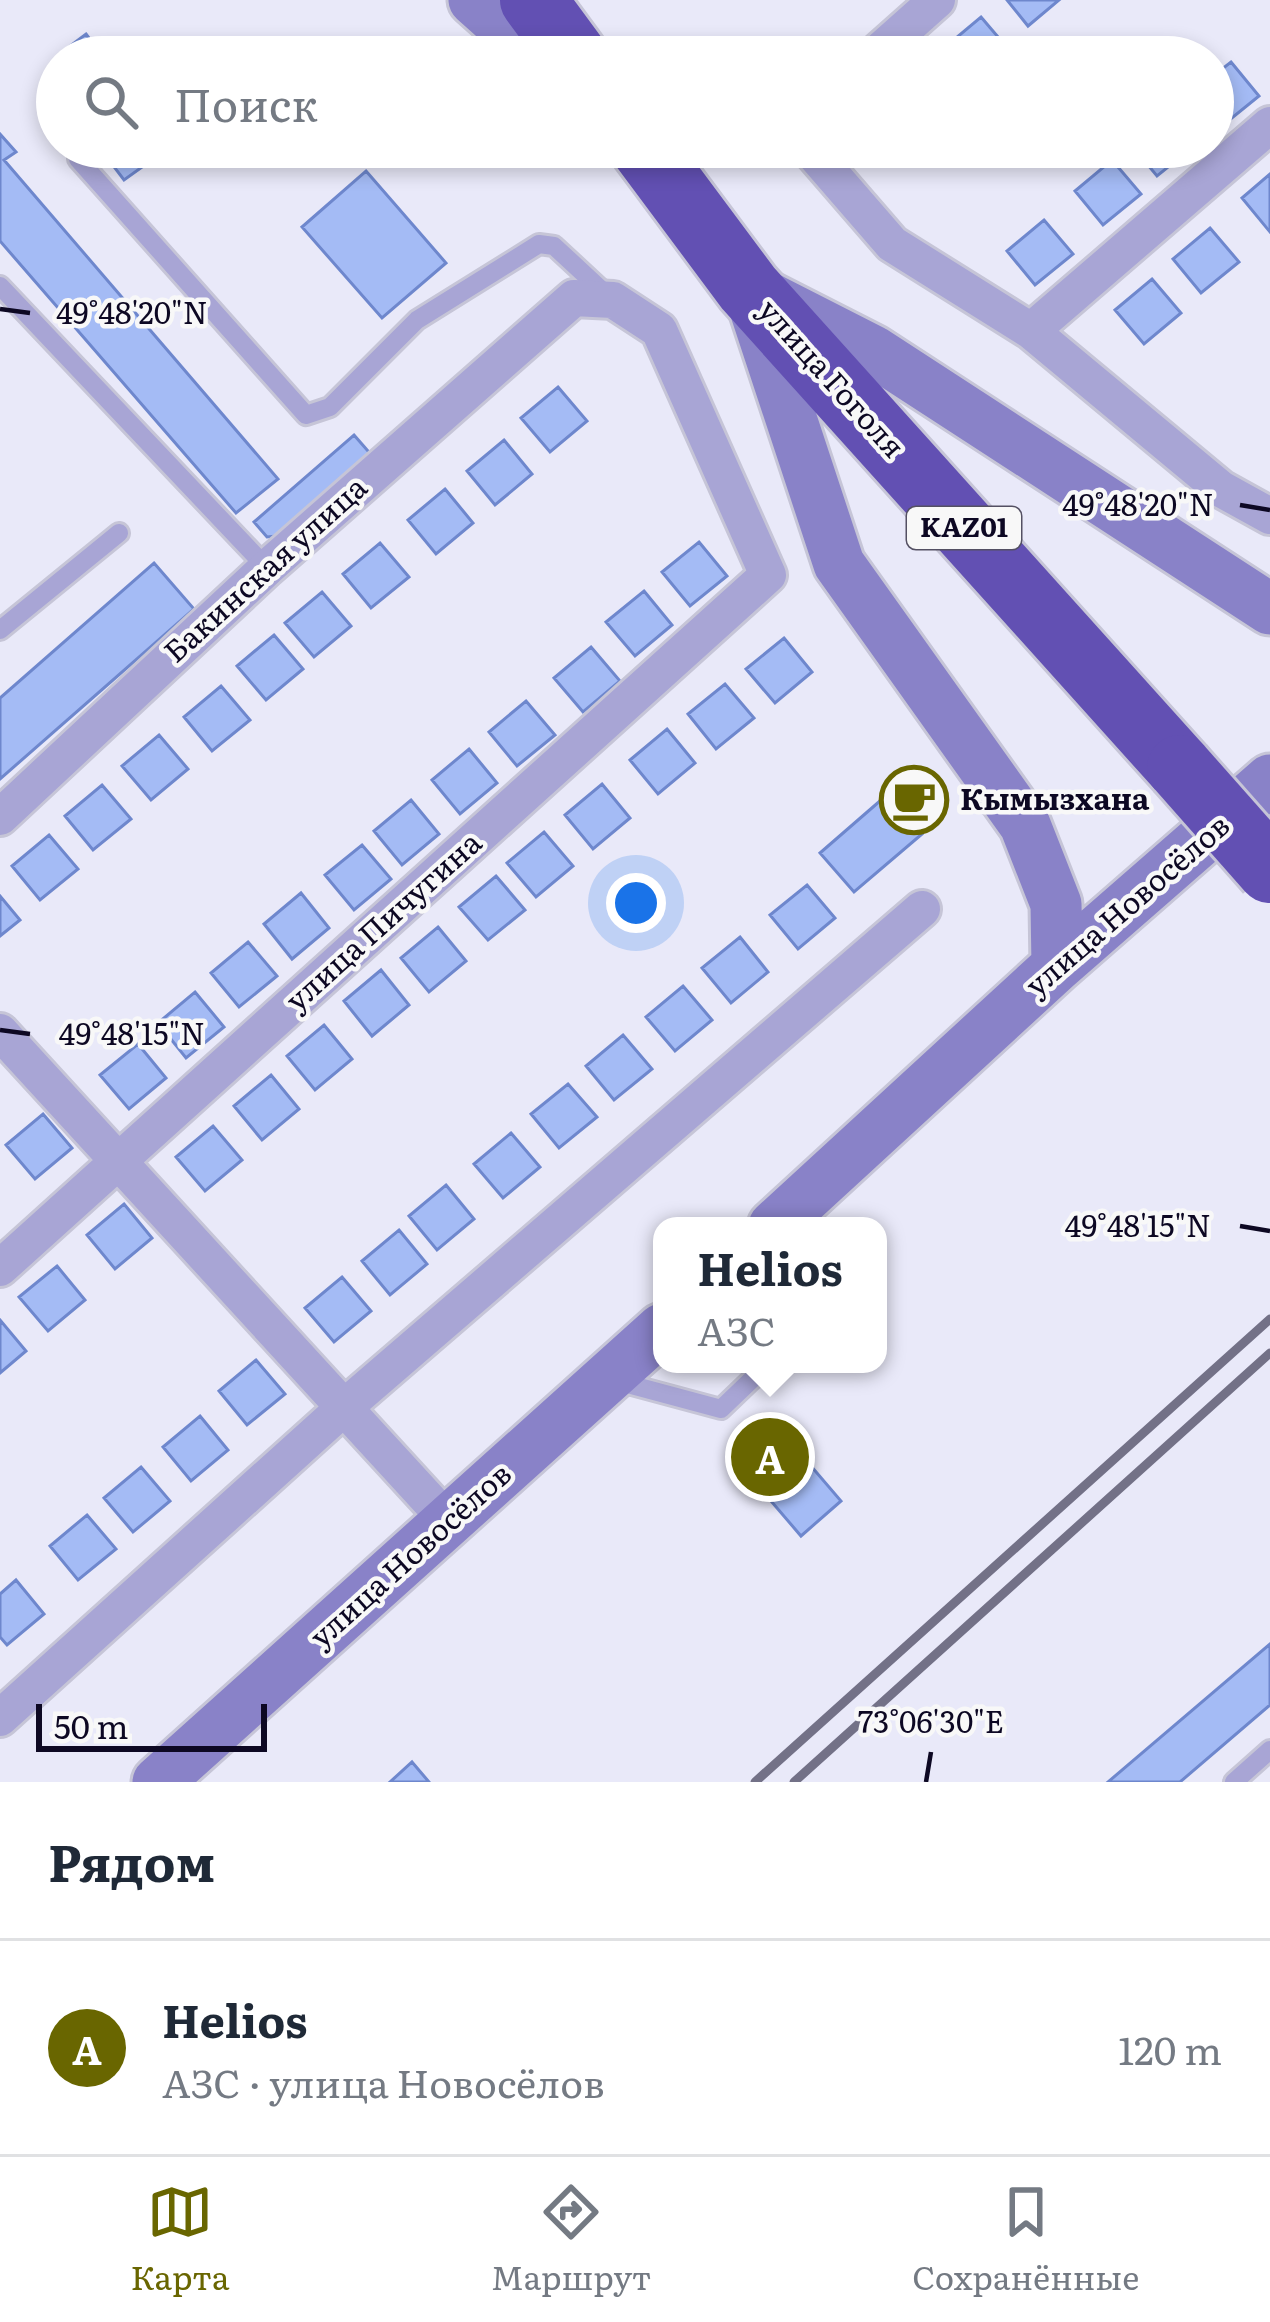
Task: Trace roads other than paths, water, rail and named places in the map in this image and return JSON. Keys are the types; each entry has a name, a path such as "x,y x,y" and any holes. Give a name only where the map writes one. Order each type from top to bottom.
{"highway":[{"path":"533,0 560,36"},
{"name":"улица Гоголя","path":"659,168 748,288 1270,870"}],"street":[{"path":"474,0 514,36"},
{"path":"571,0 586,36"},
{"path":"897,36 938,0"},
{"path":"1234,156 1270,125"},
{"path":"826,168 892,244 1031,331 1221,489 1270,516"},
{"path":"1031,331 1220,168"},
{"path":"748,288 874,351 1270,609"},
{"path":"748,288 839,565 1025,825 1056,904 1057,966"},
{"name":"Бакинская улица","path":"0,818 267,568 536,327 574,298 613,300"},
{"name":"улица Пичугина","path":"0,1268 768,575 659,330 613,300"},
{"name":"улица Новосёлов","path":"814,1206 1057,966 1270,780"},
{"path":"0,1718 347,1405 922,909"},
{"path":"0,1032 116,1164 347,1405 448,1521"},
{"name":"улица Новосёлов","path":"158,1782 653,1337"}],"lane":[{"path":"85,168 306,415 330,407 417,320 539,244 554,246 613,300"},
{"path":"0,286 267,568"},
{"path":"0,630 119,533"},
{"path":"608,1378 721,1409 759,1373"},
{"path":"1234,1782 1270,1750"}],"railway":[{"path":"755,1782 1270,1319"},
{"path":"794,1782 1270,1353"}],"place":[{"name":"Кымызхана","path":"914,800"},
{"name":"Helios","path":"770,1457"}]}
